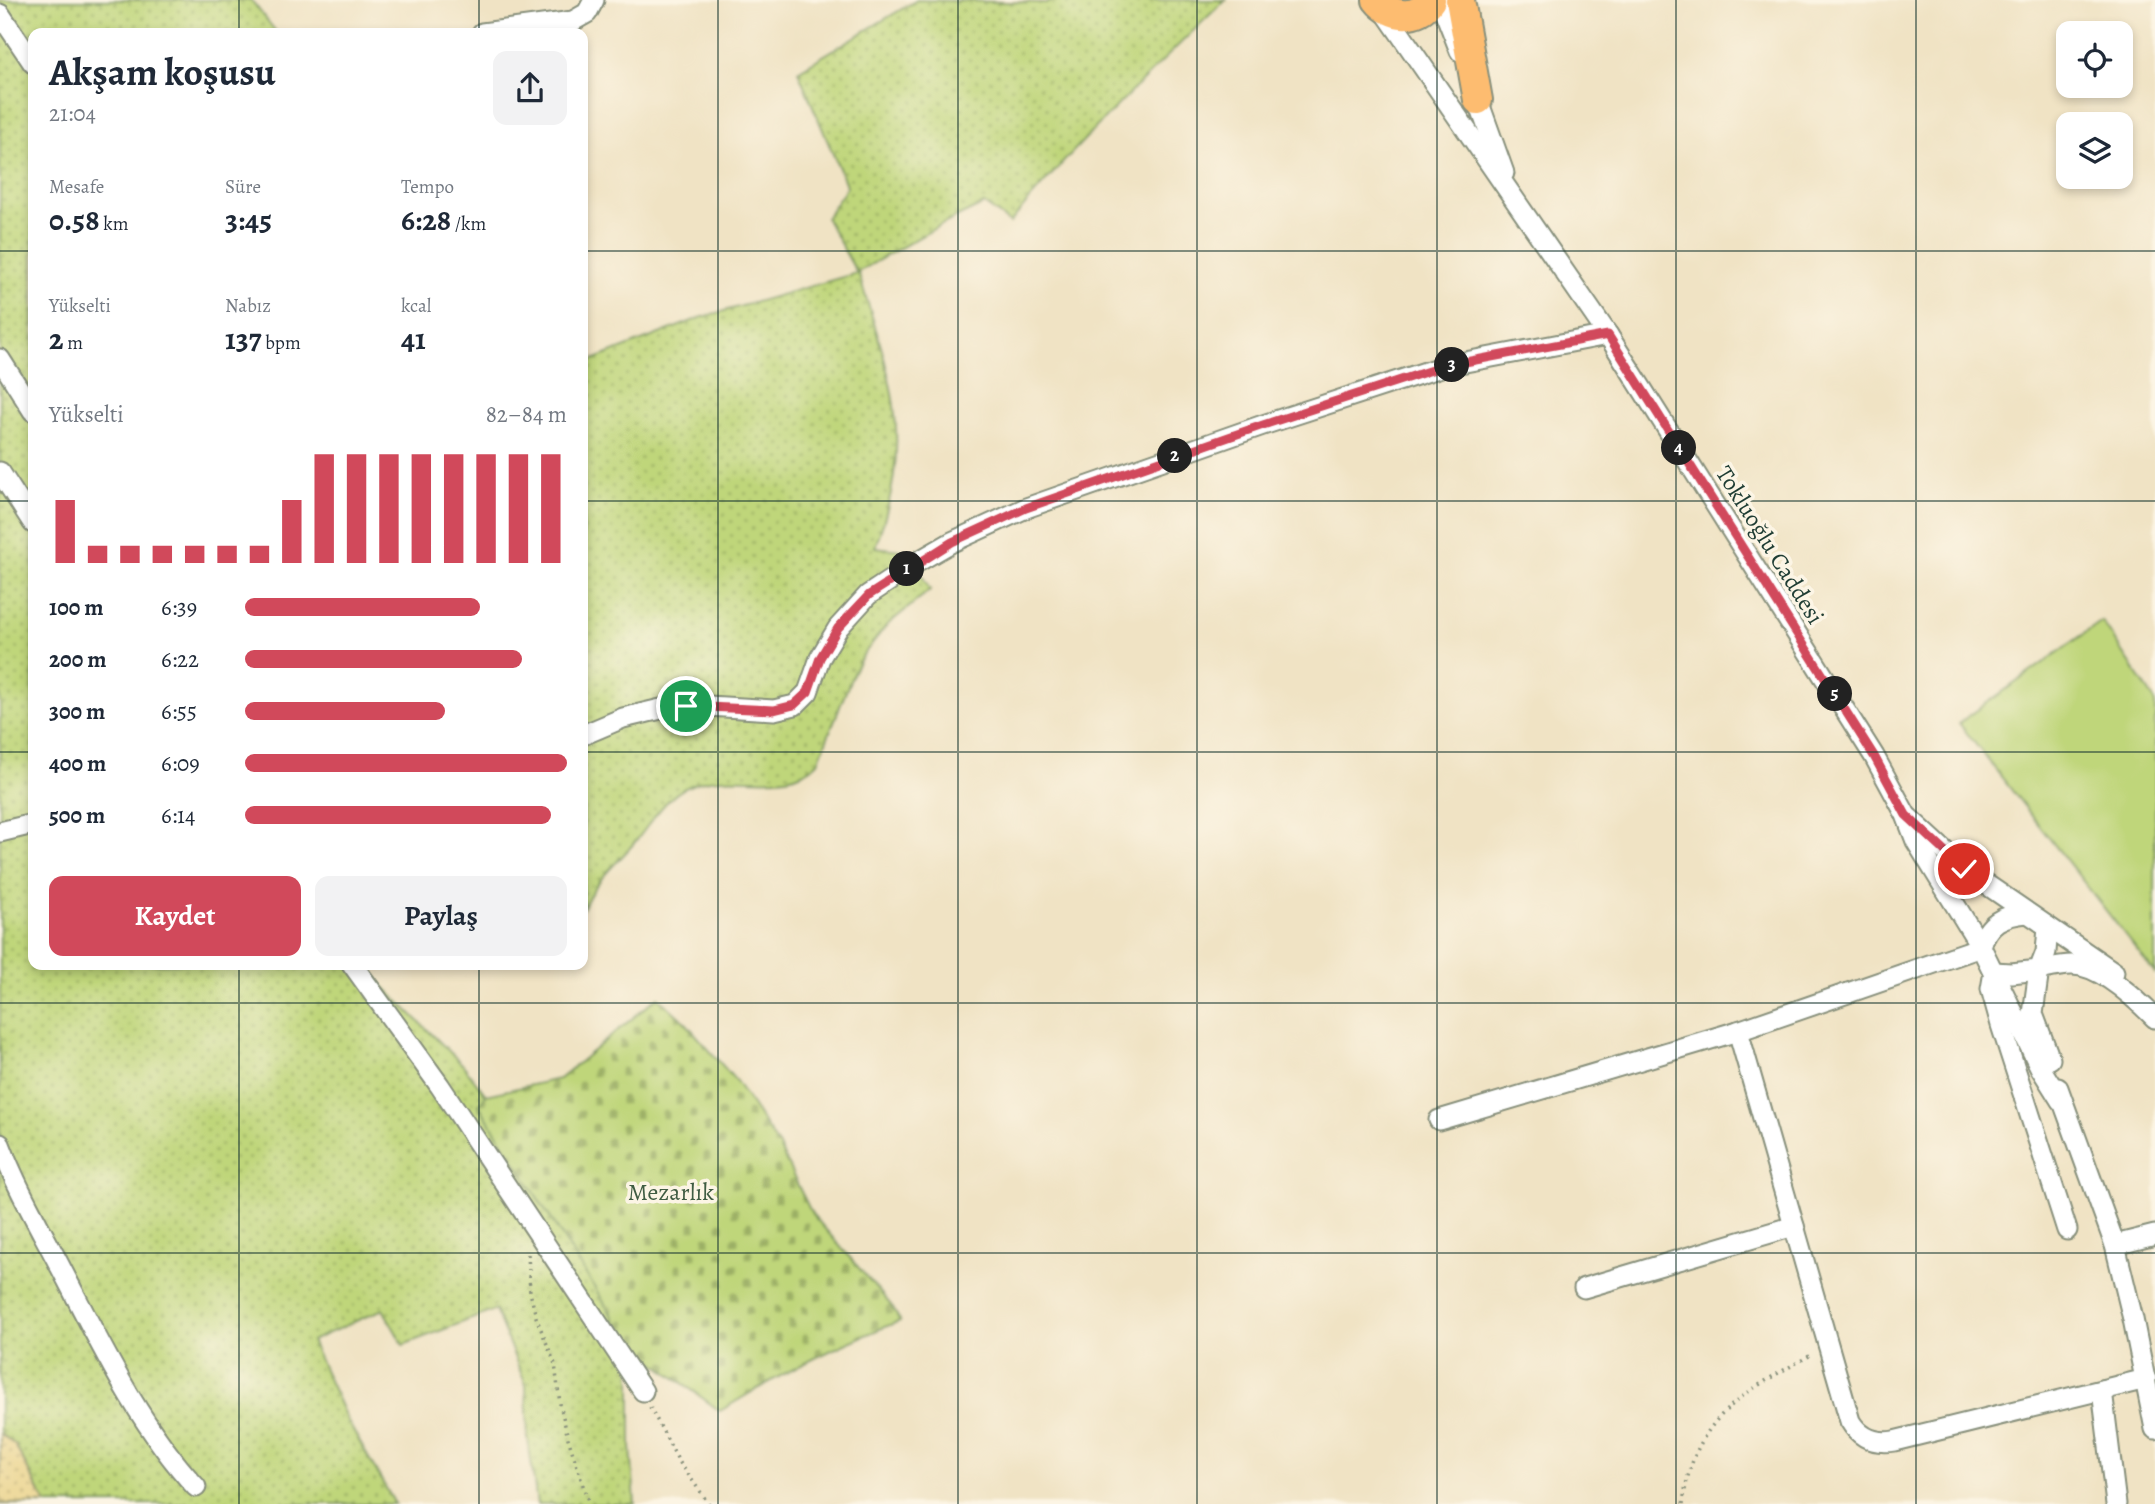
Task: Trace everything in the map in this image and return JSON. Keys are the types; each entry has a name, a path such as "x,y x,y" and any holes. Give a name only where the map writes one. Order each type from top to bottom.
{"highway":[{"path":"1377,1 1386,10 1408,15 1419,12 1432,0"},
{"path":"1460,0 1478,100"}],"street":[{"path":"520,28 573,21 587,13 594,0"},
{"path":"1440,0 1513,197"},
{"name":"Tokluoğlu Caddesi","path":"1377,1 1608,335 1874,756 1906,815 1916,841 1981,947 2041,1069 2062,1101"},
{"path":"0,14 28,56"},
{"path":"588,733 623,718 665,708 708,706 774,710 794,705 808,692 820,658 838,628 869,595 952,542 1026,508 1263,425 1444,366 1608,335"},
{"path":"0,359 28,403"},
{"path":"0,472 28,515"},
{"path":"1906,815 1964,869 2088,951 2116,973 2134,997 2155,1018"},
{"path":"0,832 28,825"},
{"path":"1439,1120 1738,1031 1981,947 1987,930 1997,920 2027,913"},
{"path":"2039,970 2046,952 2048,927"},
{"path":"2067,1230 2001,1025 1991,989 1994,972 2011,974 2080,966 2134,997"},
{"path":"356,970 440,1086 643,1391"},
{"name":"Tokluoğlu Caddesi","path":"2039,970 2033,1014 2115,1245 2155,1429"},
{"path":"1738,1031 1850,1420 1861,1434 1876,1441 1894,1441 2146,1379"},
{"path":"0,1144 25,1198 134,1405 160,1444 196,1487"},
{"path":"1584,1288 1794,1226"},
{"path":"2115,1245 2155,1235"},
{"path":"2102,1390 2116,1504"}],"path":[{"path":"530,1221 530,1292 544,1341 555,1364 568,1438 589,1504"},
{"path":"1683,1504 1686,1480 1695,1453 1710,1426 1721,1414 1777,1374 1829,1346"},
{"path":"643,1391 678,1460 709,1504"}],"green space":[{"path":"0,0 251,0 273,28 28,28 28,970 367,970 463,1065 486,1095 479,1105 631,1345 631,1447 635,1504 537,1504 528,1439 526,1385 495,1310 403,1345 383,1309 311,1341 347,1420 395,1504 46,1504 15,1446 0,1433"},
{"path":"917,0 1049,3 1052,0 1225,0 1087,137 1010,223 984,204 858,272 889,377 896,440 894,473 875,547 908,551 930,590 886,626 863,655 818,762 793,777 762,780 715,779 689,786 663,806 588,898 588,362 700,318 857,273 826,218 847,187 798,71"},
{"path":"2102,621 2155,701 2155,973 1959,723"},
{"name":"Mezarlık","path":"658,997 686,1023 736,1081 778,1145 812,1214 891,1305 900,1321 808,1362 720,1411 631,1345 479,1105 486,1095 559,1079"}],"sand":[{"path":"0,1433 15,1445 46,1504 0,1504"}],"route":[{"path":"686,706 774,710 794,705 808,692 820,658 838,628 869,595 952,542 1026,508 1263,425 1444,366 1608,335 1874,756 1906,815 1964,869"}]}
